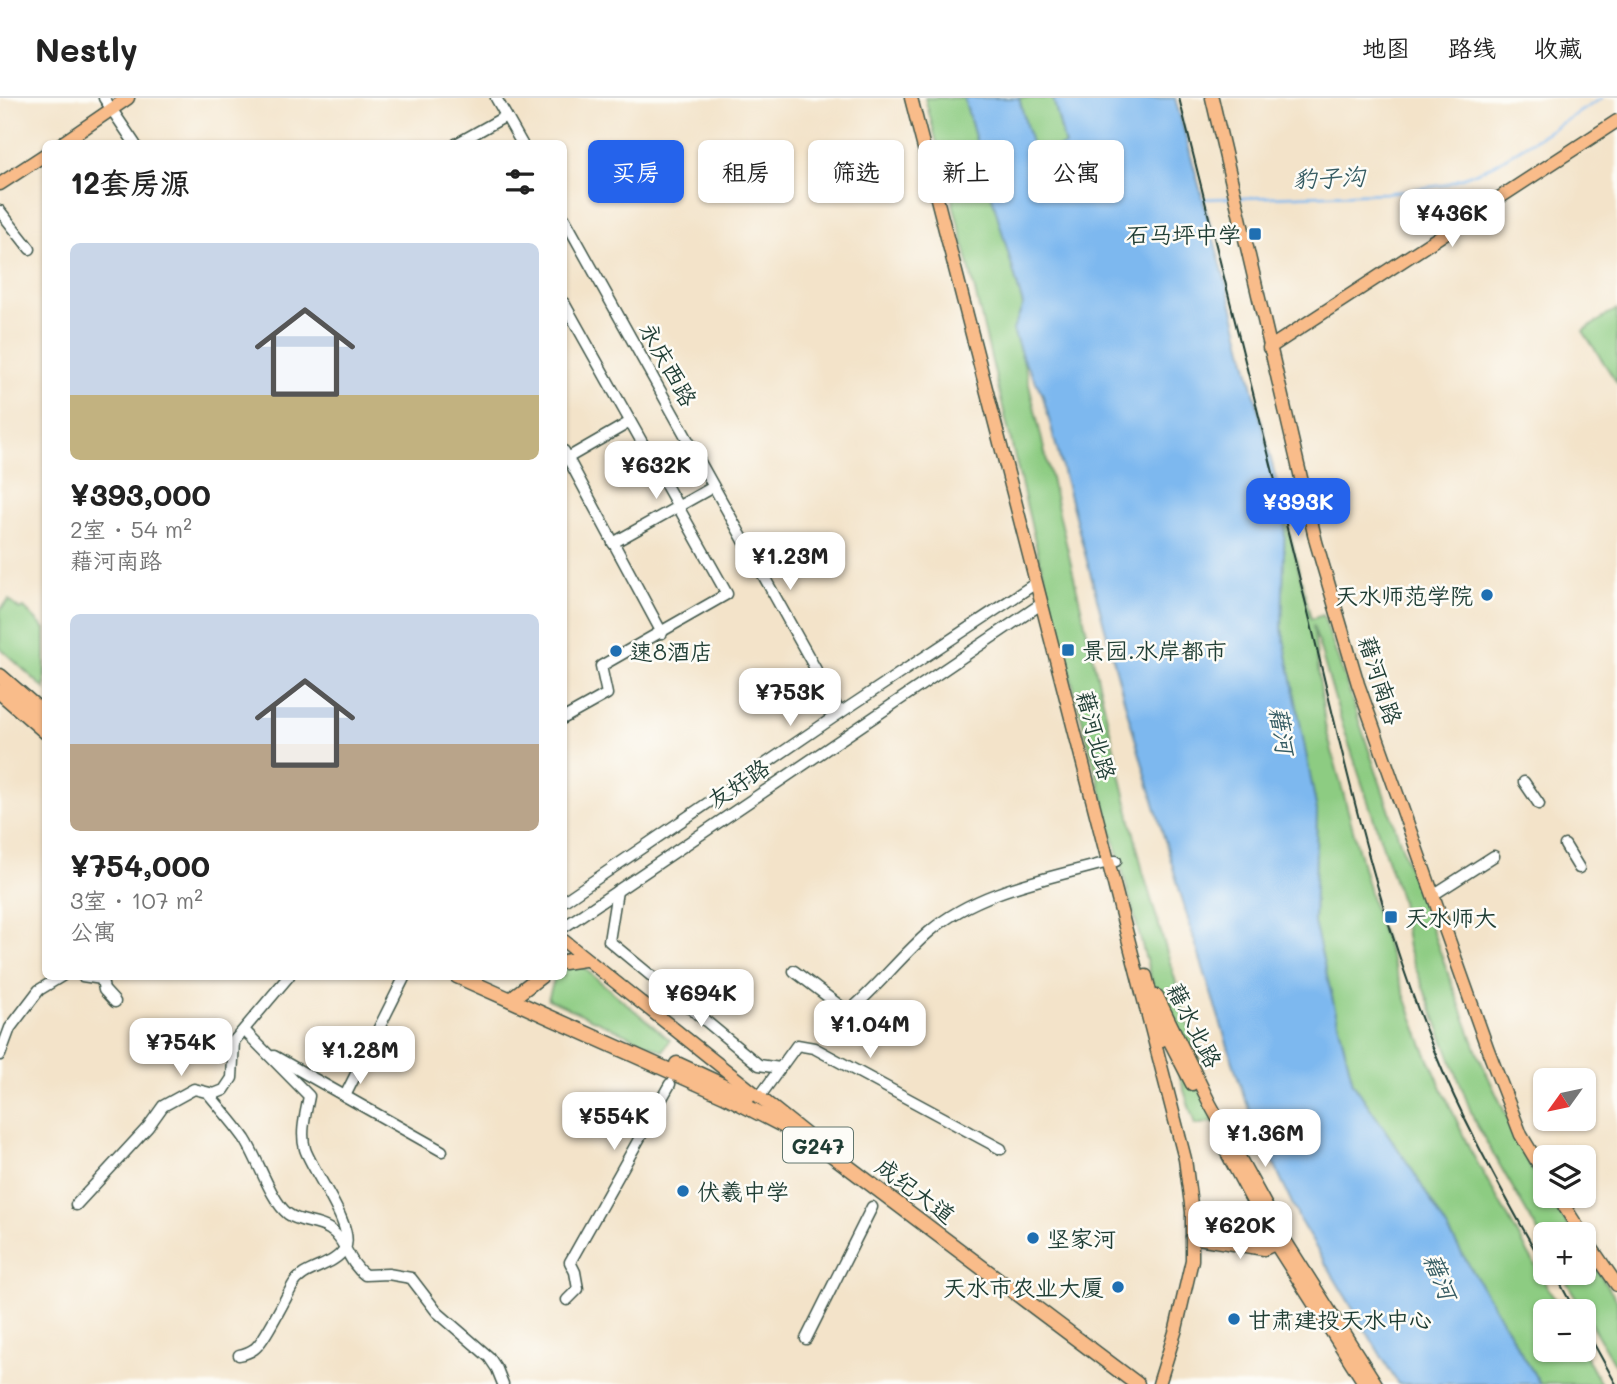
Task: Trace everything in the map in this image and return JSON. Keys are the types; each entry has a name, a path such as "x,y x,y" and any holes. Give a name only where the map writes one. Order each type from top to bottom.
{"highway":[{"path":"0,676 42,713"},
{"path":"0,692 42,729"},
{"path":"567,962 584,959"},
{"name":"成纪大道","path":"466,980 724,1095 815,1142 1137,1384"},
{"name":"成纪大道","path":"484,980 724,1084 794,1123 818,1138 1146,1384"},
{"path":"516,995 536,980"}],"main road":[{"path":"66,140 108,104 128,98"},
{"name":"藉河北路","path":"911,98 1035,583 1112,862"},
{"name":"藉河北路","path":"919,98 1142,976 1185,1159 1200,1261 1184,1332 1167,1384"},
{"name":"藉河南路","path":"1215,99 1269,348 1316,542 1354,671 1488,1050 1521,1135 1533,1155"},
{"path":"1269,348 1617,121"},
{"path":"2,178 42,156"},
{"path":"567,945 815,1142"},
{"name":"藉河北路","path":"1142,976 1157,1015 1193,1158 1200,1212 1176,1329 1158,1384"},
{"name":"藉水北路","path":"1142,976 1280,1241"},
{"name":"藉水北路","path":"1157,1015 1280,1241 1366,1381"},
{"path":"1196,1237 1264,1249 1280,1241"},
{"path":"1596,1254 1617,1285"}],"street":[{"path":"496,98 520,140"},
{"path":"108,104 132,140"},
{"path":"464,140 506,116"},
{"path":"0,211 30,249"},
{"name":"永庆西路","path":"567,223 840,713"},
{"path":"567,308 727,594 601,666 607,694 567,716"},
{"path":"567,455 630,422"},
{"path":"567,460 662,633"},
{"path":"613,543 713,487"},
{"name":"友好路","path":"567,899 1035,583"},
{"name":"友好路","path":"567,925 1041,604"},
{"path":"1524,782 1539,804"},
{"path":"1565,845 1579,868"},
{"path":"1433,895 1494,856"},
{"path":"794,971 848,1012 929,932 968,905 1112,862"},
{"path":"617,891 609,940 759,1065 780,1068"},
{"path":"0,1055 10,1028 39,990 55,980"},
{"path":"104,980 104,990 115,1002"},
{"path":"76,1205 148,1127 163,1106 194,1089 214,1094 223,1090 232,1078 234,1041 286,980"},
{"path":"345,1096 403,980"},
{"path":"239,1356 257,1348 297,1278 332,1261 345,1247 346,1232 304,1148 303,1122 309,1096 244,1030"},
{"path":"760,1096 797,1045 814,1048 1001,1149"},
{"path":"263,1049 442,1151"},
{"path":"567,1300 578,1289 570,1262 670,1084"},
{"path":"208,1093 244,1138 275,1197 288,1214 329,1229 345,1247 351,1262 365,1275 398,1275 411,1278 437,1312 489,1357 498,1369 503,1384"},
{"path":"806,1339 872,1207"}],"green space":[{"path":"925,98 964,98 976,140 936,140"},
{"path":"1019,98 1053,98 1064,140 1030,140"},
{"path":"953,203 994,203 1023,305 1013,330 1023,359 1143,872 1203,1073 1223,1120 1195,1125 1164,1027 1037,549"},
{"path":"1617,309 1617,383 1583,331"},
{"path":"1285,515 1311,619 1323,615 1408,865 1479,1057 1533,1171 1533,1208 1557,1208 1566,1222 1533,1223 1475,1122 1408,948 1401,901 1342,723 1313,625 1325,725 1377,919 1423,1046 1469,1148 1533,1261 1533,1285 1546,1285 1554,1299 1533,1299 1533,1362 1589,1362 1601,1384 1540,1384 1411,1168 1353,1083 1314,923 1317,811 1282,629"},
{"path":"9,600 20,610 24,608 42,626 42,686 0,648 0,610"},
{"path":"579,964 670,1040 663,1051 548,999 554,980 567,980 567,966"},
{"path":"1596,1269 1617,1301 1617,1369 1596,1333 1596,1299 1577,1299 1569,1285 1596,1285"}],"water":[{"name":"藉河","path":"964,98 1019,98 1030,140 1028,203 1124,203 1124,140 1064,140 1053,98 1175,98 1232,305 1285,515 1282,629 1317,811 1314,923 1353,1083 1411,1168 1540,1384 1398,1384 1300,1221 1244,1097 1193,936 1128,714 1042,393 1023,359 1013,330 1023,305 994,203 1014,203 1014,140 976,140"}],"waterway":[{"name":"豹子沟","path":"1240,198 1386,193 1444,185 1492,166 1602,98"},
{"name":"豹子沟","path":"1203,199 1230,198"}],"tram line":[{"path":"1179,98 1350,783 1395,944 1433,1048 1458,1105 1533,1246"},
{"path":"1561,1285 1569,1299"},
{"path":"1596,1348 1616,1384"}],"place":[{"name":"石马坪中学","path":"1255,234"},
{"name":"天水师范学院","path":"1487,595"},
{"name":"景园.水岸都市","path":"1068,650"},
{"name":"速8酒店","path":"616,651"},
{"name":"天水师大","path":"1391,917"},
{"name":"伏羲中学","path":"683,1191"},
{"name":"坚家河","path":"1033,1238"},
{"name":"天水市农业大厦","path":"1118,1287"},
{"name":"甘肃建投天水中心","path":"1234,1319"}]}
